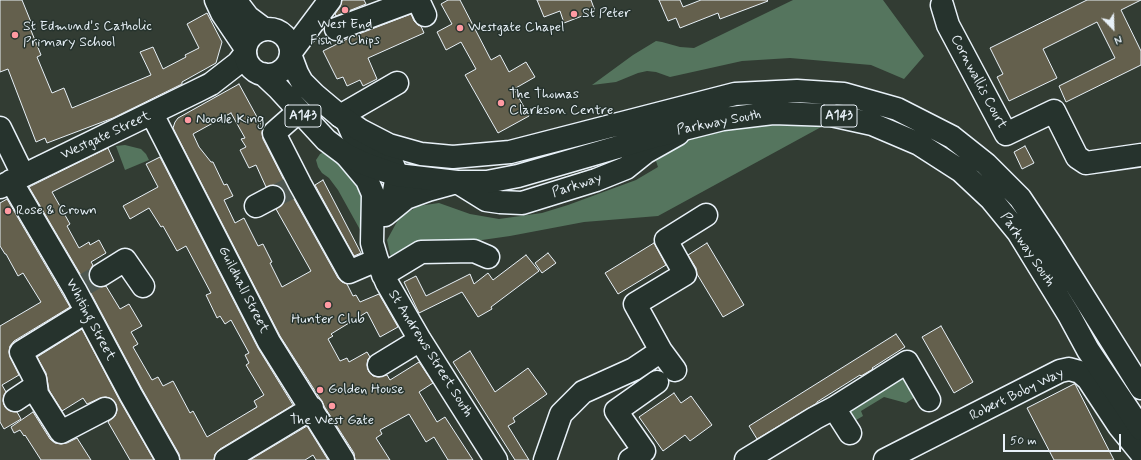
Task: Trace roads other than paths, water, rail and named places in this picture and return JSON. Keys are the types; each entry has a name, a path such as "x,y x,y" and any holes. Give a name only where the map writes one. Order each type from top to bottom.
{"street":[{"name":"Parkway South","path":"216,0 222,13 252,62 326,140 346,155 365,164 397,175 457,182 487,182 518,176 656,136 723,119 773,113 831,115 872,124 919,144 961,171 991,199 1018,232 1069,315 1088,350 1141,429"},
{"path":"235,0 248,17 270,29"},
{"path":"315,0 295,23 287,28 257,31 252,35 247,41 252,62 270,75 283,70 288,64 291,55 330,0"},
{"name":"Cornwallis Court","path":"943,2 948,26 1006,134 1054,111 1077,157 1086,163 1141,155"},
{"path":"336,29 419,5"},
{"name":"A143","path":"270,29 283,34 288,39 291,55"},
{"name":"Parkway South","path":"291,55 297,73 302,82 343,119 360,130 389,145 421,154 454,157 510,152 735,94 796,91 844,94 897,109 952,137 986,164 1020,198 1141,388"},
{"name":"Westgate Street","path":"11,181 152,114 211,84 242,74 252,62"},
{"path":"377,259 385,215 393,197 397,175 387,156 358,142 343,119 397,83"},
{"path":"299,112 274,133 296,185 349,272 377,259 421,252 474,251 488,257"},
{"name":"Guildhall Street","path":"152,114 269,342 312,408 343,460"},
{"name":"Whiting Street","path":"0,128 11,181 78,289 117,403 168,460"},
{"path":"346,155 367,180 373,194 377,259"},
{"path":"385,215 406,198 457,182"},
{"path":"675,370 661,351 635,304 686,274 666,240 706,215"},
{"name":"St Andrews Street South","path":"377,259 387,283 420,340 496,460"},
{"path":"101,275 125,260 143,286"},
{"path":"86,312 21,352 35,379 37,394 61,432 117,403"},
{"path":"379,365 420,340"},
{"path":"545,460 560,414 583,392 634,369 661,351"},
{"path":"746,460 834,408 907,362 929,400"},
{"name":"Robert Boby Way","path":"885,460 1060,371 1069,369 1080,372 1088,379 1119,426 1141,453"},
{"path":"630,460 644,451 616,411 657,382"},
{"path":"15,400 36,386"},
{"path":"226,460 312,408"},
{"path":"834,408 850,433"}],"tunnel":[{"path":"273,197 293,187"},
{"path":"80,287 101,275"}],"place":[{"name":"West End Fish & Chips","path":"345,10"},
{"name":"St Peter","path":"574,14"},
{"name":"Westgate Chapel","path":"460,28"},
{"name":"St Edmund's Catholic Primary School","path":"15,35"},
{"name":"The Thomas Clarkson Centre","path":"501,103"},
{"name":"Noodle King","path":"188,120"},
{"name":"Rose & Crown","path":"8,211"},
{"name":"Hunter Club","path":"328,305"},
{"name":"Golden House","path":"320,390"},
{"name":"The West Gate","path":"332,406"}]}
